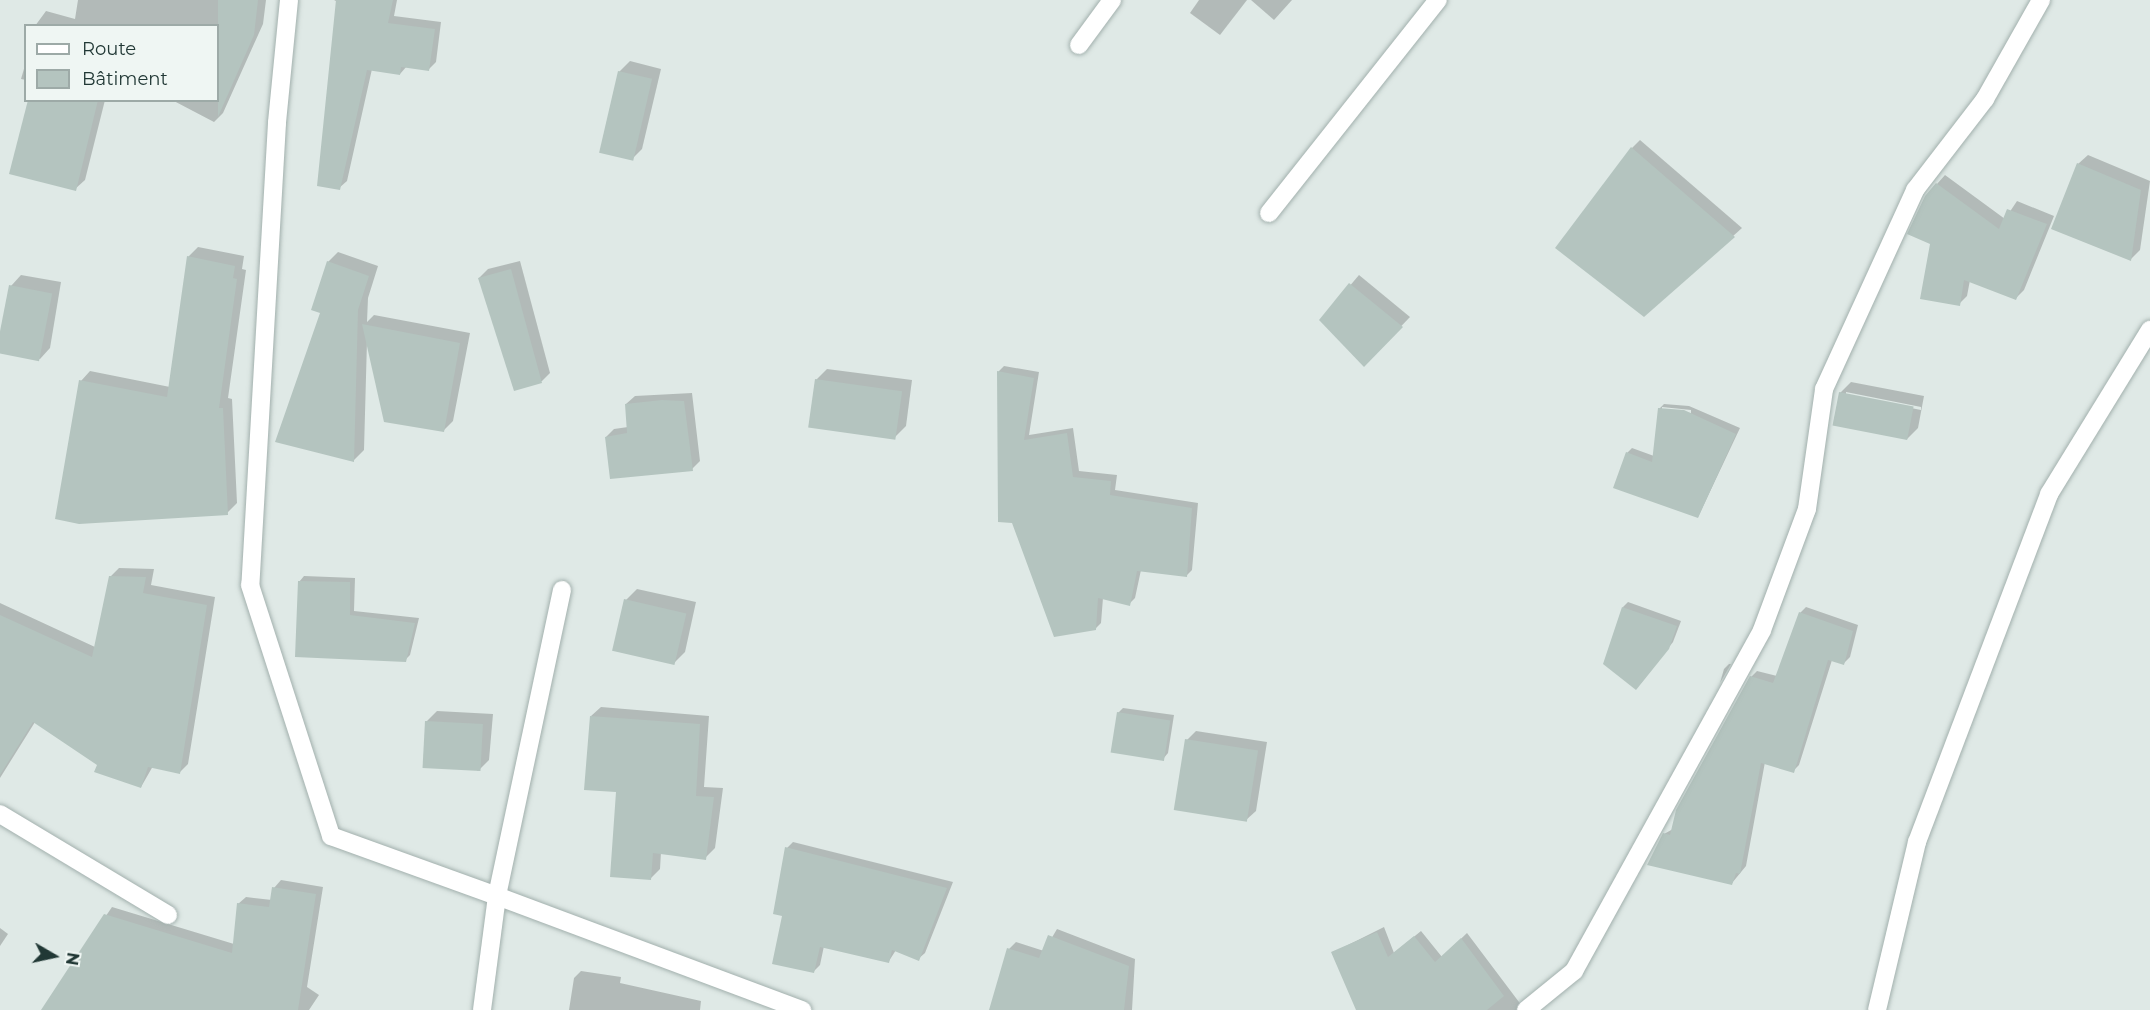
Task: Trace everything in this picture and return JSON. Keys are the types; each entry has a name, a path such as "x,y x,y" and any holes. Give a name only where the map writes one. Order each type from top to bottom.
{"street":[{"path":"289,0 277,123 250,585 331,836 802,1010"},
{"path":"1079,45 1112,0"},
{"path":"1269,213 1438,0"},
{"path":"1526,1010 1574,971 1762,630 1807,509 1824,389 1915,190 1985,99 2041,0"},
{"path":"1877,1010 1917,842 2049,494 2150,330"},
{"path":"482,1010 497,896 562,590"},
{"path":"0,814 168,915"}],"building":[{"path":"218,0 258,0 254,35 218,117 219,24"},
{"path":"336,0 393,0 388,23 435,29 429,71 401,67 400,75 367,70 340,190 317,186"},
{"path":"618,71 652,79 633,161 599,153"},
{"path":"27,102 98,102 76,191 9,174"},
{"path":"1631,147 1735,237 1644,317 1555,248"},
{"path":"2077,163 2141,190 2131,261 2051,229"},
{"path":"1936,183 1999,229 2007,209 2047,224 2016,300 1964,280 1960,306 1920,299 1930,244 1907,234 1925,196"},
{"path":"187,256 235,266 233,278 237,279 219,408 223,408 228,515 79,524 55,519 79,380 167,397"},
{"path":"327,261 369,276 358,310 354,462 275,442 320,313 311,310"},
{"path":"511,269 542,383 514,391 478,278"},
{"path":"1349,283 1403,327 1364,367 1319,320"},
{"path":"9,285 52,293 39,361 0,354 0,331"},
{"path":"362,324 460,343 444,432 384,422"},
{"path":"997,371 1034,378 1024,440 1067,433 1073,477 1111,481 1110,495 1192,508 1187,577 1137,571 1130,606 1098,598 1096,630 1054,637 1012,523 998,522"},
{"path":"815,379 902,391 895,440 808,428"},
{"path":"1839,392 1914,407 1907,440 1833,425"},
{"path":"662,400 684,401 693,471 610,479 605,437 627,433 625,404"},
{"path":"1658,408 1684,410 1736,434 1698,518 1613,488 1626,452 1652,462"},
{"path":"109,576 146,577 143,593 207,605 180,774 148,767 141,788 94,772 97,765 33,722 0,775 0,615 92,657"},
{"path":"298,581 350,582 350,615 415,623 406,662 295,657"},
{"path":"624,599 686,613 674,665 612,651"},
{"path":"1622,607 1677,626 1669,649 1636,690 1603,664"},
{"path":"1799,612 1853,631 1844,665 1828,660 1794,773 1761,763 1740,874 1736,873 1732,885 1647,865 1663,833 1670,835 1676,810 1750,676 1773,683"},
{"path":"1117,712 1170,720 1164,761 1111,752"},
{"path":"590,716 700,724 696,796 714,797 706,860 653,853 651,880 610,877 616,792 584,790"},
{"path":"425,721 483,724 480,771 423,768"},
{"path":"1185,739 1258,751 1247,822 1174,810"},
{"path":"785,847 947,888 919,961 892,950 889,963 820,947 814,973 772,964 782,916 773,914"},
{"path":"272,887 316,894 298,1010 41,1010 104,914 232,953 237,903 269,907"},
{"path":"1377,932 1388,957 1414,936 1435,962 1461,938 1504,996 1487,1010 1356,1010 1331,952"},
{"path":"1048,935 1129,966 1124,1010 989,1010 1007,948 1039,958"}]}
